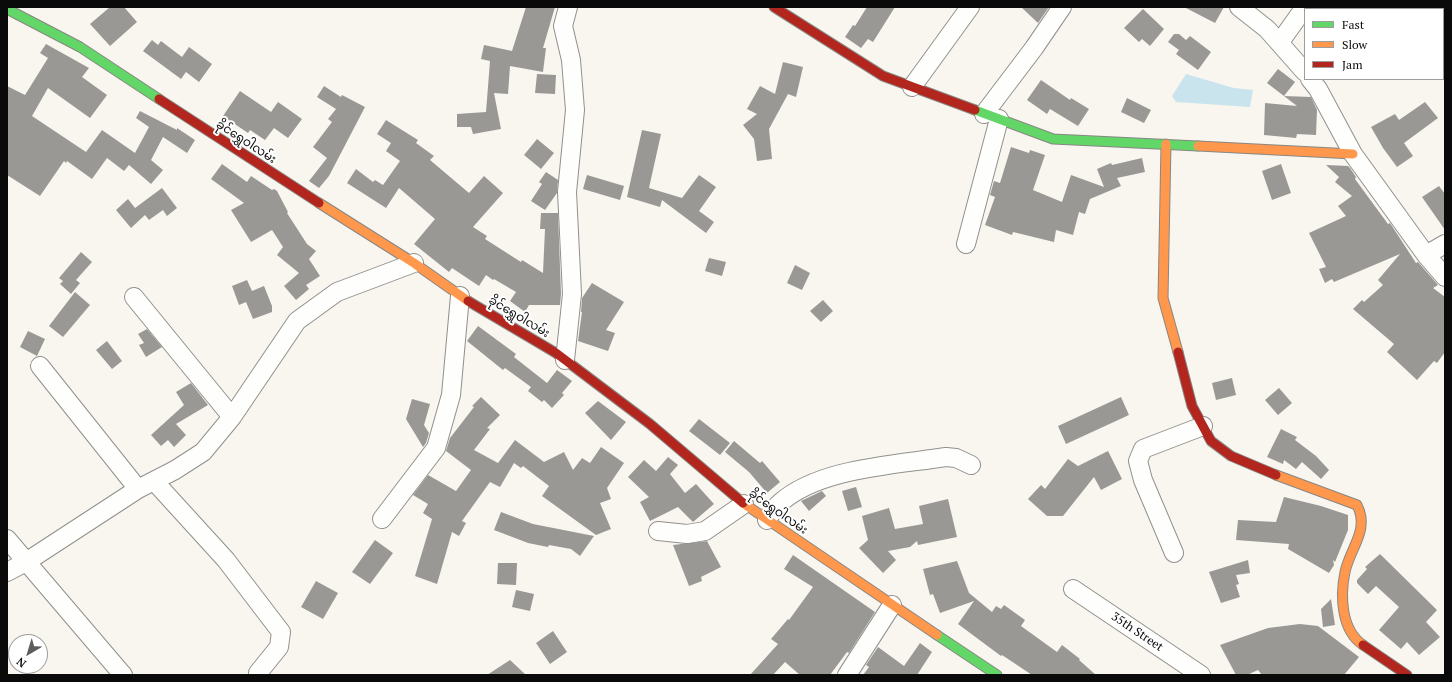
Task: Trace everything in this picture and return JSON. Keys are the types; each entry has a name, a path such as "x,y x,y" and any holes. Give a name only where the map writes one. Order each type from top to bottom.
{"street":[{"path":"565,360 572,294 568,192 575,110 571,60 563,26 568,7"},
{"path":"774,7 883,76 1053,140 1166,144 1353,154"},
{"path":"912,87 970,7"},
{"path":"966,244 991,116 1062,7"},
{"path":"1239,7 1267,29 1304,71"},
{"path":"1280,42 1304,8"},
{"name":"ခိုင်ရွှေဝါလမ်း","path":"7,9 80,47 230,147 414,263 460,296 565,360 650,424 744,504 997,675"},
{"path":"1311,80 1318,89 1353,154 1426,255 1445,277"},
{"path":"1166,144 1163,298 1192,406 1211,441 1231,456 1305,487 1357,505 1361,513 1361,532 1346,571 1343,602 1348,628 1359,642 1407,675"},
{"path":"1426,255 1445,244"},
{"path":"7,572 26,562 138,489 176,470 203,452 232,417 297,321 337,292 414,263"},
{"path":"382,519 436,448 451,395 460,296"},
{"path":"134,297 232,417"},
{"path":"40,366 138,489"},
{"path":"1174,553 1143,480 1138,461 1143,449 1203,426"},
{"path":"767,520 779,503 803,488 824,478 946,457 956,458 971,465"},
{"path":"154,481 226,560 281,632 279,647 258,673 260,675"},
{"path":"658,531 687,534 705,531 744,504"},
{"path":"7,539 123,675"},
{"name":"35th Street","path":"1073,589 1201,675"},
{"path":"847,675 892,605"}],"water":[{"path":"1186,74 1234,88 1253,90 1250,107 1176,102 1172,96"}],"building":[{"path":"110,7 124,7 137,22 110,46 90,24"},
{"path":"526,7 555,7 543,48 546,48 543,72 510,66 508,94 494,93 501,129 473,134 471,127 457,127 457,114 486,112 490,61 481,59 484,45 512,51"},
{"path":"867,7 895,7 873,42 868,39 861,48 845,37 853,25 855,26"},
{"path":"1021,7 1049,7 1038,23"},
{"path":"1184,7 1224,7 1215,23"},
{"path":"1143,9 1164,29 1150,46 1142,39 1139,42 1124,28"},
{"path":"1174,34 1179,34 1186,40 1190,36 1211,52 1198,70 1176,54 1179,50 1168,42"},
{"path":"152,40 158,45 161,41 182,57 189,47 212,64 199,82 186,72 181,79 143,51"},
{"path":"46,44 89,68 82,77 107,95 90,118 48,88 32,116 86,152 102,130 135,153 149,127 136,118 140,111 177,130 177,128 195,140 187,153 163,137 151,160 163,170 151,184 129,165 124,171 107,158 92,179 67,161 66,163 64,161 40,196 7,175 7,86 25,95 48,58 40,53"},
{"path":"783,62 803,67 796,97 788,94 769,129 772,159 757,161 754,139 743,125 757,114 747,109 760,86 775,94"},
{"path":"1278,69 1295,82 1284,96 1311,97 1317,110 1316,135 1297,134 1296,138 1264,135 1265,103 1297,106 1267,83"},
{"path":"537,74 556,75 555,94 535,93"},
{"path":"1041,80 1070,100 1071,98 1089,109 1078,126 1050,109 1047,114 1027,100"},
{"path":"324,86 341,97 342,95 365,107 329,176 319,188 309,181 327,158 313,147 332,122 328,119 336,109 317,97"},
{"path":"240,91 271,112 278,102 302,119 288,138 274,128 265,140 250,130 248,133 223,116"},
{"path":"1127,98 1151,110 1144,123 1121,112"},
{"path":"1425,102 1438,118 1404,143 1413,156 1397,167 1383,148 1371,127 1395,114 1399,120"},
{"path":"386,120 418,140 416,143 434,156 430,160 469,193 484,176 503,193 473,227 487,236 485,239 521,262 522,260 543,273 545,229 540,229 541,213 558,213 561,294 560,305 529,305 525,312 510,301 516,292 494,279 493,280 486,275 479,286 452,268 449,272 414,244 435,219 399,188 386,208 347,183 356,169 373,182 375,180 383,185 400,161 386,151 391,143 377,134"},
{"path":"642,130 661,134 649,188 682,198 699,175 716,187 699,211 714,222 706,233 662,200 660,207 627,197"},
{"path":"537,139 554,153 541,169 524,155"},
{"path":"1011,147 1029,153 1030,150 1045,155 1033,190 1062,202 1071,175 1104,187 1097,169 1111,163 1112,165 1142,158 1145,172 1117,178 1121,186 1090,199 1085,214 1079,212 1073,235 1056,230 1054,242 1013,232 1012,235 985,225 995,197 990,195 994,181 1000,183"},
{"path":"222,164 247,182 251,176 272,190 274,189 277,191 288,212 287,213 307,244 316,251 309,259 320,276 306,285 309,289 296,300 284,286 299,273 277,255 283,247 272,230 251,242 231,210 244,203 211,179"},
{"path":"1281,164 1291,193 1272,200 1262,171"},
{"path":"1326,165 1348,166 1350,168 1356,177 1355,179 1388,224 1390,223 1416,263 1418,262 1438,285 1433,288 1445,297 1445,352 1437,363 1434,361 1417,380 1387,352 1394,344 1353,309 1362,300 1364,302 1383,285 1378,280 1400,254 1334,282 1332,279 1325,283 1319,269 1326,267 1309,233 1346,216 1338,206 1352,196 1335,182 1339,177"},
{"path":"546,172 558,180 557,193 545,210 531,201 542,184 539,182"},
{"path":"587,175 624,186 620,200 583,189"},
{"path":"1439,186 1445,194 1445,230 1422,197"},
{"path":"162,188 177,208 167,216 163,210 149,220 145,215 131,228 116,210 128,199 135,208"},
{"path":"81,252 92,262 76,280 80,283 71,294 60,284 63,281 59,278"},
{"path":"709,258 726,262 722,276 705,271"},
{"path":"795,265 810,273 802,290 787,283"},
{"path":"247,280 252,291 264,286 272,306 272,312 253,319 246,302 239,305 232,286"},
{"path":"592,283 624,302 606,330 615,333 608,351 578,341 582,312 582,298"},
{"path":"75,292 90,305 63,337 49,326"},
{"path":"823,300 833,311 821,322 810,311"},
{"path":"478,326 516,354 514,357 547,383 557,370 572,381 562,393 564,395 552,408 544,400 542,402 528,391 531,387 505,368 503,370 467,341"},
{"path":"147,329 162,347 146,357 139,345 144,343 138,334"},
{"path":"28,331 45,339 37,356 20,347"},
{"path":"107,341 122,361 112,369 96,350"},
{"path":"1232,378 1236,395 1216,400 1212,383"},
{"path":"191,383 208,405 176,424 186,435 174,447 168,440 161,446 151,435 184,405 176,392"},
{"path":"1279,388 1292,403 1278,415 1265,400"},
{"path":"481,397 500,415 487,428 490,429 474,450 498,463 515,440 544,462 564,452 573,470 582,458 590,463 601,447 624,463 607,488 611,499 600,503 611,529 596,535 542,496 549,486 523,466 521,468 514,463 500,487 490,482 462,521 466,523 459,536 452,532 437,584 415,576 432,519 423,513 428,504 413,495 428,475 456,491 471,470 446,451 450,438 474,407 472,406"},
{"path":"1121,397 1129,415 1066,444 1058,426"},
{"path":"412,399 430,404 424,425 429,433 423,447 406,419"},
{"path":"598,401 626,422 611,440 585,413"},
{"path":"699,419 730,443 720,455 689,431"},
{"path":"1281,429 1297,437 1295,440 1316,456 1329,470 1321,479 1302,462 1296,469 1284,460 1283,464 1267,457"},
{"path":"734,441 760,463 762,461 780,482 767,493 749,472 725,452"},
{"path":"1108,451 1122,479 1101,490 1094,477 1063,516 1047,516 1028,499 1041,485 1045,489 1068,459 1078,466"},
{"path":"668,457 678,465 670,474 685,493 696,484 714,504 693,522 678,507 650,521 640,502 649,497 628,477 644,460 656,471"},
{"path":"856,487 862,507 848,511 842,491"},
{"path":"822,491 826,496 809,511 801,501"},
{"path":"1284,497 1321,506 1348,515 1348,530 1335,562 1333,560 1334,565 1329,573 1288,549 1289,544 1236,540 1238,520 1276,522"},
{"path":"948,499 957,537 918,545 917,541 910,547 888,551 896,560 883,573 859,548 868,540 862,516 889,508 895,529 923,524 919,506"},
{"path":"501,512 533,524 594,536 580,556 571,549 528,543 494,530"},
{"path":"375,540 393,553 370,584 352,572"},
{"path":"707,541 721,567 701,577 702,581 689,586 673,545"},
{"path":"1380,554 1437,610 1426,622 1440,637 1419,655 1407,642 1401,649 1379,630 1399,607 1376,586 1368,594 1357,583 1357,580 1367,569 1365,567"},
{"path":"793,555 875,612 849,653 847,652 830,675 800,675 785,662 773,675 750,675 778,644 771,639 788,619 789,620 813,587 784,569"},
{"path":"1248,560 1250,573 1236,575 1239,584 1236,585 1240,597 1221,603 1209,572"},
{"path":"957,561 969,593 992,612 996,606 1001,609 1004,605 1025,620 1021,626 1057,652 1062,645 1080,659 1079,660 1096,675 1032,675 1002,655 1001,656 958,624 974,601 940,613 933,594 930,595 923,569"},
{"path":"498,563 517,563 516,585 497,584"},
{"path":"316,581 338,593 323,619 301,607"},
{"path":"516,590 534,594 530,611 512,607"},
{"path":"1331,599 1335,625 1323,627 1321,609"},
{"path":"1300,624 1318,626 1359,657 1344,675 1262,675 1258,670 1247,675 1236,675 1220,645 1268,628"},
{"path":"553,631 567,652 550,664 536,643"},
{"path":"920,643 932,652 917,675 863,675 869,667 866,665 878,647 904,666"},
{"path":"510,660 526,675 487,675"}],"traffic: fast":[{"path":"7,9 80,47 159,99"},
{"path":"975,110 1053,139 1198,146"},
{"path":"937,635 997,675"}],"traffic: slow":[{"path":"1166,144 1163,298 1178,352"},
{"path":"1198,146 1353,154"},
{"path":"319,203 414,263 468,301"},
{"path":"1276,475 1357,505 1360,514 1360,531 1347,563 1343,581 1343,602 1346,622 1350,631 1363,645"},
{"path":"743,503 937,635"}],"traffic: jam":[{"path":"774,7 883,76 975,110"},
{"path":"159,99 319,203"},
{"path":"468,301 556,353 650,424 743,503"},
{"path":"1178,352 1192,406 1211,441 1231,456 1276,475"},
{"path":"1363,645 1407,675"}]}
